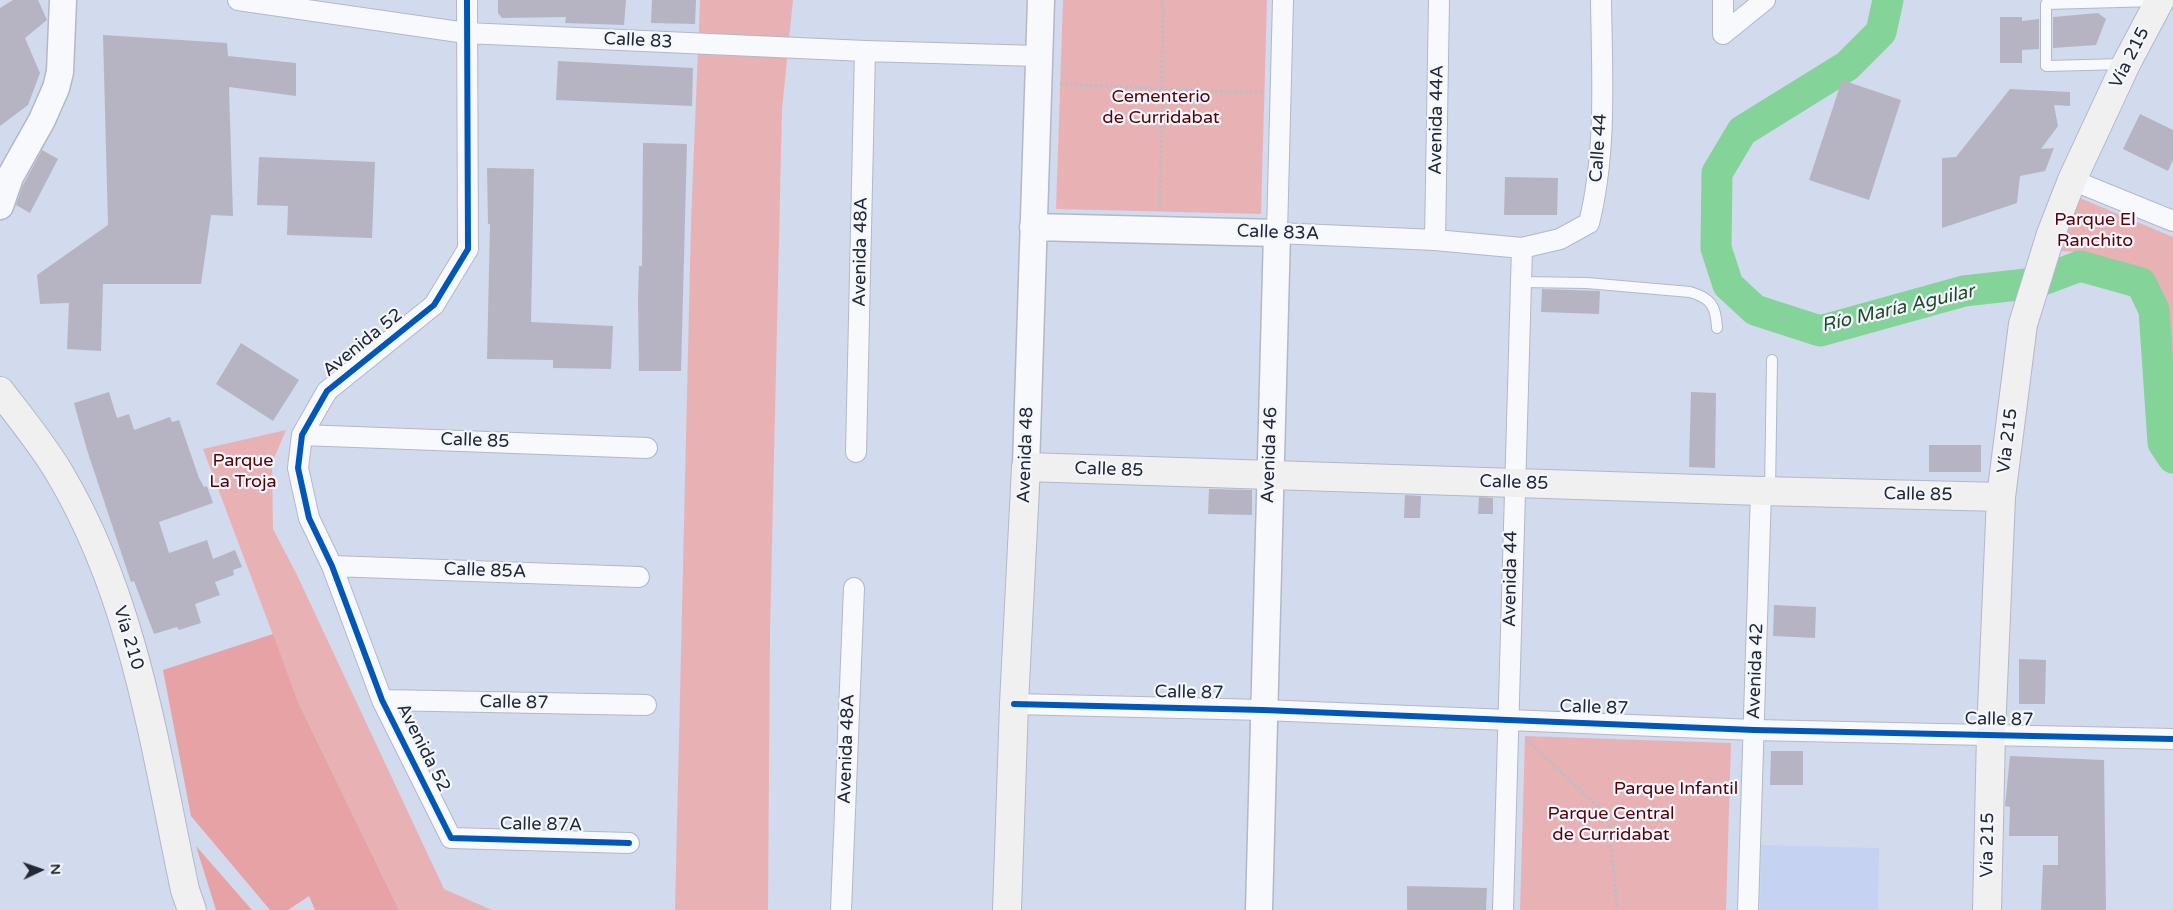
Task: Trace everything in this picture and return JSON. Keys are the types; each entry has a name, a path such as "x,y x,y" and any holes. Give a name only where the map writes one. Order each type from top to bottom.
{"main road":[{"name":"Vía 215","path":"1987,910 1991,734 2001,496 2023,324 2052,234 2072,180 2126,64 2160,1"},
{"name":"Vía 210","path":"0,391 60,474 110,580 134,652 185,890 192,910"},
{"name":"Calle 85","path":"1026,467 1766,491 2001,496"},
{"name":"Avenida 48","path":"1007,910 1014,704 1026,467"}],"street":[{"path":"0,206 10,177 42,120 56,88 60,72 63,0"},
{"name":"Avenida 52","path":"451,838 382,700 332,566 309,518 298,468 302,435 327,391 434,305 468,249 467,0"},
{"name":"Avenida 48","path":"1026,467 1041,0"},
{"name":"Avenida 46","path":"1258,910 1283,0"},
{"name":"Avenida 44A","path":"1435,240 1439,0"},
{"name":"Calle 44","path":"1522,248 1560,239 1589,223 1598,171 1602,98 1602,0"},
{"path":"1723,0 1723,34 1765,0"},
{"name":"Calle 83","path":"239,1 466,33 865,51 1038,56"},
{"name":"Avenida 48A","path":"856,452 865,51"},
{"path":"2072,180 2173,221"},
{"name":"Calle 83A","path":"1033,227 1277,233 1435,240 1522,248"},
{"name":"Avenida 44","path":"1502,910 1522,248"},
{"name":"Calle 85","path":"302,435 647,448"},
{"name":"Avenida 42","path":"1748,910 1754,730 1766,491"},
{"name":"Calle 85A","path":"332,566 639,577"},
{"name":"Avenida 48A","path":"841,910 854,588"},
{"name":"Calle 87","path":"382,700 646,705"},
{"name":"Calle 87","path":"1014,704 1264,710 1754,730 2173,739"},
{"name":"Calle 87A","path":"451,838 630,843"}],"lane":[{"path":"2126,64 2046,66 2046,4 2160,1"},
{"path":"1521,282 1587,283 1690,292 1703,296 1713,306 1717,328"},
{"name":"Avenida 42","path":"1766,491 1772,360"}],"path":[{"path":"1160,212 1163,0"},
{"path":"1060,84 1264,93"},
{"path":"1526,739 1609,817 1617,910"}],"shaded area":[{"path":"273,634 299,704 399,910 315,910 309,896 288,910 270,910 191,816 163,670"},
{"path":"1761,845 1879,848 1878,910 1760,910"},
{"path":"196,846 252,910 216,910"}],"green space":[{"path":"700,0 793,0 782,109 770,631 768,910 675,910 691,222"},
{"name":"Cementerio de Curridabat","path":"1063,0 1267,0 1261,214 1056,209"},
{"name":"Parque El Ranchito","path":"2080,198 2173,237 2173,412 2166,304 2154,274 2090,253 2061,251"},
{"name":"Parque La Troja","path":"286,430 272,463 273,529 297,575 444,889 492,910 399,910 299,704 203,449"},
{"name":"Parque Central de Curridabat","path":"1525,736 1731,743 1726,910 1520,910"}],"building":[{"path":"13,0 38,0 47,20 25,38 40,73 28,105 0,126 0,8"},
{"path":"498,0 626,0 624,25 565,23 566,17 502,18 498,13"},
{"path":"652,0 696,0 695,24 651,23"},
{"path":"2098,13 2106,19 2096,45 2053,48 2053,17"},
{"path":"2000,17 2022,17 2022,21 2039,19 2039,49 2022,50 2022,63 2000,63"},
{"path":"103,35 227,43 228,56 296,63 296,96 229,87 233,216 211,215 201,284 103,284 101,351 67,349 69,303 40,304 37,275 108,225"},
{"path":"558,61 693,68 692,106 556,100"},
{"path":"1842,80 1901,100 1869,200 1809,180"},
{"path":"2010,89 2070,92 2070,106 2054,105 2058,126 2041,149 2054,148 2045,171 2020,176 2017,203 1942,228 1942,158 1956,157"},
{"path":"2140,114 2173,130 2173,160 2168,171 2123,149"},
{"path":"643,143 687,144 681,371 639,371 638,299 639,266 642,266"},
{"path":"42,150 58,159 30,213 16,205 22,187"},
{"path":"259,157 375,162 372,238 287,235 288,206 257,205"},
{"path":"487,168 534,169 531,322 613,326 611,369 553,368 553,360 487,359 490,224 488,224"},
{"path":"1505,177 1558,178 1557,215 1504,215"},
{"path":"1542,289 1600,291 1599,314 1541,312"},
{"path":"241,343 299,380 273,421 216,384"},
{"path":"109,392 117,418 129,414 134,430 170,417 172,422 179,420 199,478 204,487 207,486 213,503 159,522 169,553 207,540 213,559 235,550 242,567 233,570 234,575 215,582 220,595 195,604 201,623 179,630 177,627 154,634 134,581 131,582 87,450 74,403"},
{"path":"1691,392 1716,393 1715,468 1689,467"},
{"path":"1929,445 1981,445 1981,472 1929,472"},
{"path":"1209,489 1252,490 1252,515 1208,514"},
{"path":"1405,495 1421,496 1420,518 1404,518"},
{"path":"1479,497 1493,498 1493,514 1478,514"},
{"path":"1774,605 1816,607 1815,638 1773,636"},
{"path":"2019,659 2046,660 2045,704 2019,704"},
{"path":"1771,751 1803,751 1803,785 1770,785"},
{"path":"2010,756 2104,760 2106,910 2041,910 2043,865 2058,865 2058,836 2009,836 2010,807 2005,806"},
{"path":"1407,886 1487,888 1486,910 1407,910"}],"waterway":[{"name":"Río María Aguilar","path":"1888,0 1881,32 1847,66 1742,131 1717,173 1716,248 1728,285 1755,310 1820,331 1964,291 2035,283 2080,266 2141,283 2154,310 2163,443 2173,458"}],"cycle path":[{"path":"467,0 468,249 434,305 327,391 302,435 298,468 309,518 332,566 382,700 451,838 629,843"},
{"path":"1014,704 1263,710 1754,730 2173,739"}],"park label":[{"name":"Parque Infantil","path":"1676,789"}]}
